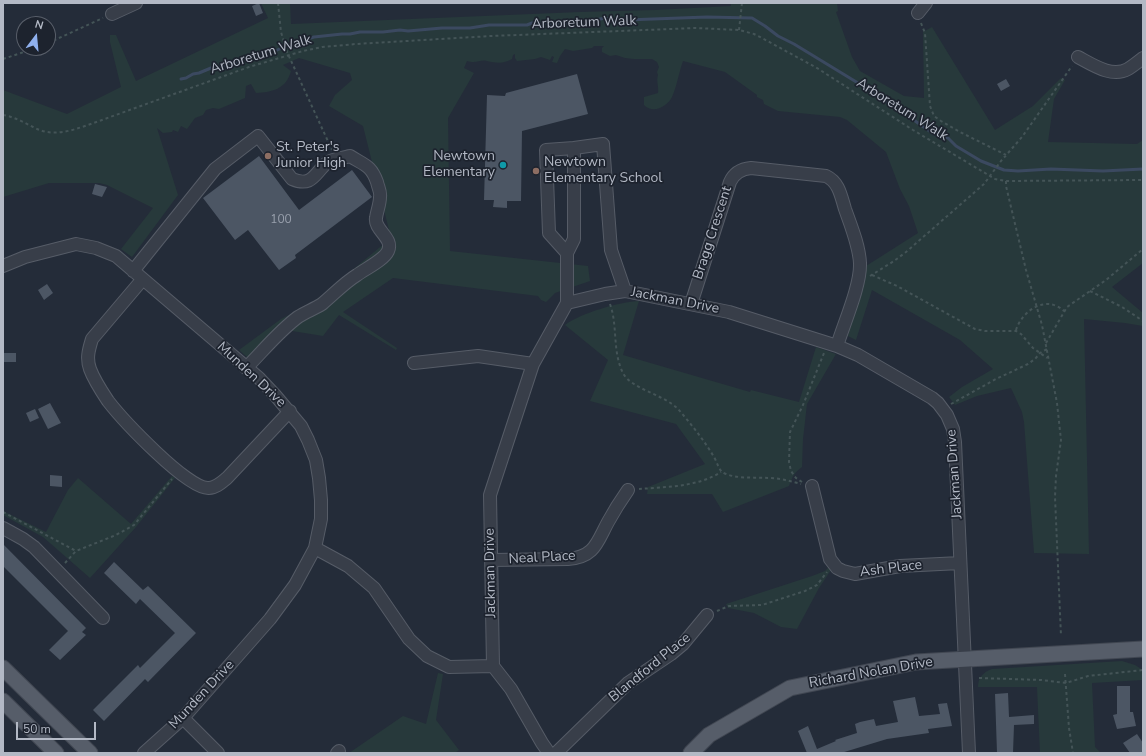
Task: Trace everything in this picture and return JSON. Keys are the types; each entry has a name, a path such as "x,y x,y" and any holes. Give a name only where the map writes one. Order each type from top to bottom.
{"main road":[{"name":"Richard Nolan Drive","path":"691,753 709,735 790,688 916,662 1143,649"},
{"path":"3,668 90,753"},
{"path":"3,701 56,753"}],"street":[{"path":"112,14 136,3"},
{"path":"918,13 926,3"},
{"path":"1078,57 1101,69 1117,72 1127,70 1143,58"},
{"path":"133,271 215,170 258,136 292,179 300,183 311,181 330,161 350,156 372,171 380,197 375,220 378,227 386,237 389,246 388,251 379,260 349,280 323,303 312,311 299,316 288,325 246,368"},
{"path":"567,253 549,233 546,150 603,144 611,250 625,291"},
{"path":"567,303 567,253 574,238 574,148"},
{"name":"Bragg Crescent","path":"691,304 730,182 735,174 751,168 821,175 834,181 839,190 858,248 860,263 859,277 832,344"},
{"name":"Munden Drive","path":"3,266 25,257 76,244 96,248 116,256 264,384 290,411 301,426 316,460 320,478 321,519 315,548 295,585 270,619 183,718 144,753"},
{"path":"142,280 92,339 88,350 88,359 94,377 108,400 126,423 178,472 197,486 208,488 219,484 227,478 290,411"},
{"name":"Jackman Drive","path":"493,666 490,495 533,364 567,303 625,291 730,312 832,344 858,355 926,394 943,409 951,422 954,436 969,753"},
{"path":"414,363 478,356 533,364"},
{"path":"812,486 828,552 833,564"},
{"name":"Neal Place","path":"492,560 574,559 586,555 599,542 608,521 628,490"},
{"path":"3,528 29,543 103,618"},
{"path":"315,548 348,566 374,588 408,639 427,656 449,667 493,666 512,689 549,753"},
{"name":"Ash Place","path":"833,564 843,571 855,574 900,566 960,563"},
{"name":"Blandford Place","path":"556,753 628,683 683,644 707,615"},
{"path":"183,718 218,753"}],"path":[{"path":"278,3 282,37 286,52 337,160"},
{"path":"739,30 742,3"},
{"path":"918,13 925,33 930,106 934,116 953,129 1006,155"},
{"path":"56,39 112,14"},
{"name":"Arboretum Walk","path":"3,115 13,117 45,132 64,132 249,67 288,55 332,46 491,36 696,28 739,30 754,34 817,68 913,130 989,176 1006,181 1143,180"},
{"path":"3,59 16,55"},
{"path":"859,277 872,275 894,261 981,187 1022,137 1078,57"},
{"path":"1006,181 1017,232 1046,343 1061,432 1054,497 1061,636"},
{"path":"1046,343 1067,307 1090,291 1143,249"},
{"path":"872,275 897,286 975,329 985,331 1016,331 1021,334 1029,344 1048,359"},
{"path":"1090,291 1122,307 1143,320"},
{"path":"605,294 614,317 616,349 624,375 629,381 673,404 705,442 716,460 721,472 735,477 776,478 812,486"},
{"path":"1016,331 1020,320 1036,306 1051,303 1064,311"},
{"path":"812,486 796,478 791,471 789,462 789,439 792,427 832,344"},
{"path":"943,409 983,386 1028,364 1047,349"},
{"path":"57,570 76,551 116,535 134,525 178,472"},
{"path":"628,490 684,484 707,479 721,472"},
{"path":"3,512 76,551"},
{"path":"707,615 729,606 762,606 809,590 817,585 833,564"},
{"path":"979,678 1041,680 1066,683 1088,676 1143,670"},
{"path":"1065,674 1068,728 1073,753"}],"shaded area":[{"path":"261,3 290,3 291,24 655,10 731,6 731,3 837,3 838,11 836,12 852,57 860,71 904,96 924,98 923,32 932,27 995,130 1033,106 1061,78 1065,80 1054,99 1048,142 1137,144 1143,140 1143,263 1112,287 1143,313 1143,326 1084,319 1089,554 1034,553 1024,422 1022,412 1011,388 977,396 955,405 949,397 962,387 993,369 960,340 872,290 856,340 848,336 862,290 866,266 918,233 909,206 900,189 886,152 847,120 840,117 778,111 764,104 763,100 757,97 757,95 725,72 683,61 670,101 660,108 651,109 644,105 644,97 658,93 657,72 659,67 657,62 652,59 625,58 616,55 610,56 602,52 602,48 604,46 594,46 592,48 573,51 565,49 557,63 552,62 554,57 552,56 550,60 541,57 517,61 515,54 509,61 497,63 467,61 464,68 474,73 448,118 450,251 588,266 590,281 555,293 546,302 541,300 538,296 393,278 343,312 397,348 396,350 339,315 323,336 286,330 256,365 239,350 281,319 315,301 391,238 363,126 329,106 335,95 352,80 350,73 299,58 283,65 291,71 286,82 278,88 268,92 256,93 251,84 246,86 245,98 219,109 213,108 206,110 203,115 195,118 187,129 181,126 178,132 173,130 172,132 163,133 157,128 178,195 132,257 121,249 153,208 107,185 99,183 49,183 3,197 3,90 67,114 121,87 110,42 110,35 116,35 136,81 268,18"},
{"path":"639,301 623,355 750,392 751,390 799,402 816,347 836,354 807,404 803,439 802,467 794,475 789,486 723,512 712,494 647,494 648,487 705,464 676,424 590,401 608,360 565,325 590,312 621,303"},
{"path":"172,476 175,478 136,527 90,578 43,537 3,515 3,511 46,532 68,490 78,478 131,524"},
{"path":"829,567 831,570 819,588 797,629 781,627 754,613 728,608 726,604 812,576 825,571"},
{"path":"1122,661 1135,665 1143,670 1143,680 1092,683 1095,747 1101,753 1040,753 1037,687 978,687 982,676 992,669"},
{"path":"438,673 443,674 436,720 459,750 455,753 349,753 403,716 426,724"}],"building":[{"path":"259,3 263,13 256,16 252,6"},
{"name":"Newtown Elementary","path":"577,74 588,114 522,131 521,201 507,201 507,208 493,207 494,200 484,200 487,95 505,96 506,93"},
{"path":"1006,79 1010,86 1001,91 997,84"},
{"name":"St. Peter's Junior High","path":"259,156 299,210 352,170 372,197 295,255 296,258 279,270 248,230 235,240 203,198"},
{"path":"95,184 107,187 102,197 92,194"},
{"path":"47,284 53,293 44,300 38,290"},
{"path":"4,353 16,353 16,362 4,362"},
{"path":"50,403 61,423 48,429 38,409"},
{"path":"35,409 39,418 30,422 26,413"},
{"path":"50,475 62,476 62,487 50,486"},
{"path":"3,544 86,628 82,632 86,635 60,660 49,650 68,631 3,566"},
{"path":"114,562 143,590 148,586 196,633 148,682 145,679 104,721 93,710 138,665 140,668 175,633 140,599 136,604 104,573"},
{"path":"1117,686 1130,686 1130,712 1133,712 1136,726 1117,729 1113,715 1117,714"},
{"path":"1008,693 1009,717 1034,715 1034,724 1014,725 1013,753 997,753 995,694"},
{"path":"915,697 919,716 940,714 938,704 947,703 952,726 928,729 929,733 887,739 841,753 807,753 798,731 808,726 817,749 836,741 835,740 857,733 855,724 860,722 874,719 876,726 898,722 893,701"},
{"path":"1137,734 1143,743 1143,753 1130,753 1123,743"}],"waterway":[{"path":"181,79 211,68 221,67 229,63 238,63 249,57 273,52 290,44 314,37 360,32 470,28 489,25 527,25 532,23 565,24 605,18 614,21 707,17 752,18 778,36 794,44 858,83 864,84 877,96 934,134 948,138 956,146 981,161 1004,170 1018,171 1051,169 1103,171 1143,169"}],"place":[{"name":"St. Peter's Junior High","path":"268,156"},
{"name":"Newtown Elementary","path":"503,165"},
{"name":"Newtown Elementary School","path":"536,171"}]}
